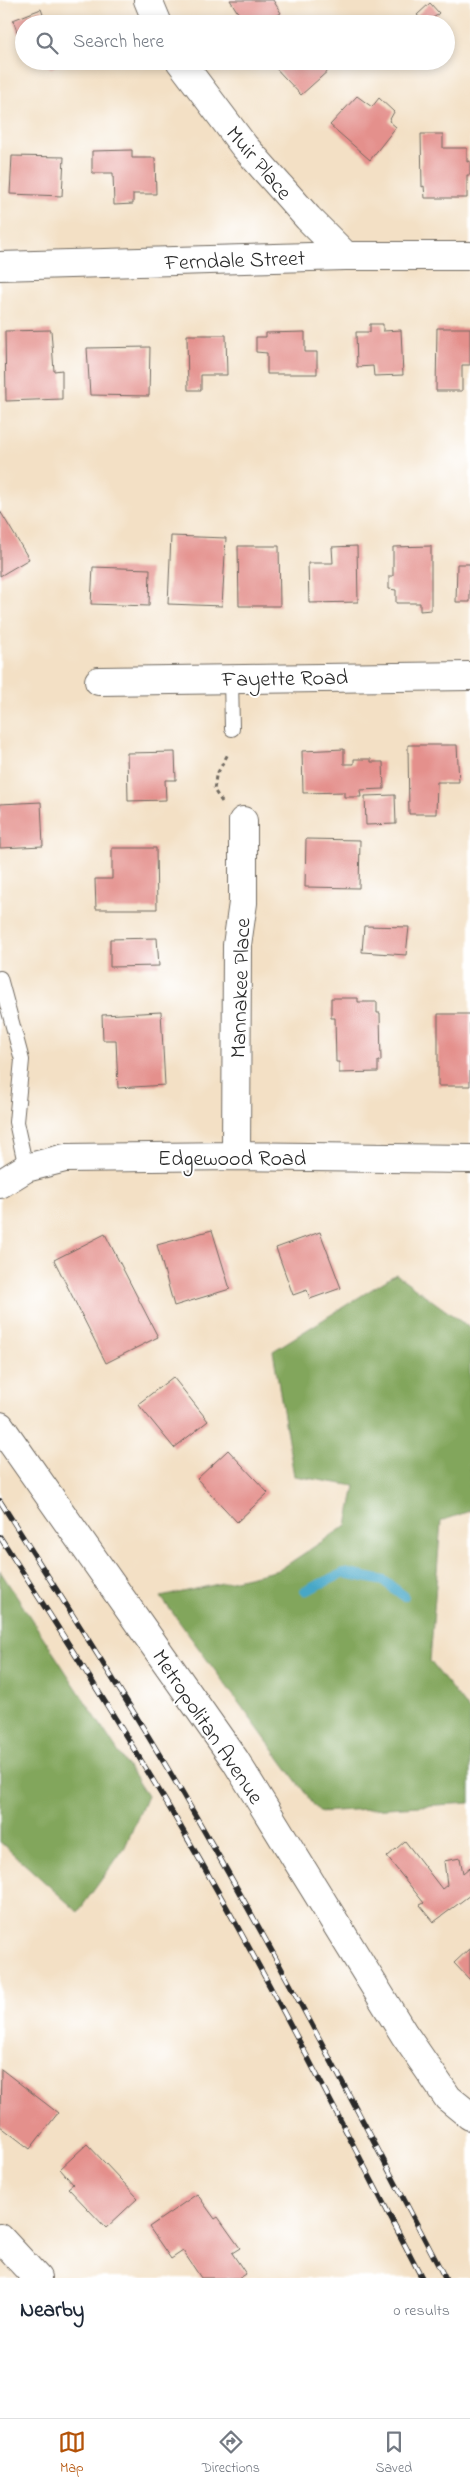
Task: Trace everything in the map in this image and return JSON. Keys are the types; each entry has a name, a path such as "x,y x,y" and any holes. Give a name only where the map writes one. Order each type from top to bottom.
{"street":[{"path":"148,0 154,15"},
{"name":"Muir Place","path":"187,70 249,153 308,218 346,256"},
{"name":"Ferndale Street","path":"0,266 346,256 470,256"},
{"name":"Fayette Road","path":"99,681 470,676"},
{"name":"Mannakee Place","path":"236,1156 236,945 242,903 243,820"},
{"name":"Edgewood Road","path":"0,1184 26,1168 66,1158 236,1156 470,1159"},
{"name":"Metropolitan Avenue","path":"0,1426 235,1760 404,2034 448,2098 470,2116"},
{"path":"0,2238 36,2278"}],"lane":[{"path":"231,678 232,729"},
{"path":"0,978 22,1060 16,1122 26,1168"}],"path":[{"path":"232,729 228,755 216,776 214,790 223,803 243,820"}],"green space":[{"path":"396,1274 470,1328 470,1511 441,1521 430,1661 470,1712 470,1803 319,1812 161,1597 279,1570 347,1525 355,1486 294,1476 273,1351"},
{"path":"0,1571 147,1796 125,1847 78,1912 0,1842"}],"building":[{"path":"230,0 273,0 281,13 278,15 239,15"},
{"path":"430,3 439,13 437,15 417,15"},
{"path":"41,9 43,15 26,15"},
{"path":"278,70 329,70 301,95"},
{"path":"357,96 372,107 379,98 394,112 389,121 396,127 370,160 330,125"},
{"path":"421,134 443,134 443,148 467,148 467,162 470,161 470,175 467,175 467,198 425,198 424,186 422,187"},
{"path":"132,150 132,158 155,158 156,194 133,194 133,204 114,205 113,173 92,173 92,151"},
{"path":"12,156 64,157 62,196 10,194"},
{"path":"370,324 383,324 383,331 401,330 403,375 374,376 373,366 357,367 356,332 370,332"},
{"path":"437,328 470,328 470,365 462,365 462,391 436,391"},
{"path":"51,330 54,371 62,370 62,399 6,401 5,331"},
{"path":"305,332 305,352 317,352 317,374 267,374 267,353 256,352 256,337 266,337 266,333"},
{"path":"187,335 226,335 227,375 201,375 201,390 188,390"},
{"path":"150,347 149,396 90,395 87,348"},
{"path":"0,511 29,559 0,576"},
{"path":"171,536 226,538 222,606 168,604"},
{"path":"238,546 279,546 280,606 239,606"},
{"path":"357,546 358,602 309,603 308,563 333,563 332,547"},
{"path":"431,546 431,610 420,611 420,603 396,603 396,590 389,589 389,576 393,576 393,547"},
{"path":"457,564 470,564 470,602 456,602"},
{"path":"93,567 150,569 149,606 91,604"},
{"path":"408,745 457,745 459,782 437,782 436,814 409,814"},
{"path":"344,749 344,764 354,764 354,759 371,759 371,762 383,762 384,789 360,790 361,797 344,797 344,792 303,793 302,751"},
{"path":"175,752 176,780 165,780 166,800 128,801 127,753"},
{"path":"395,795 396,824 366,825 365,796"},
{"path":"41,802 43,846 0,848 0,804"},
{"path":"306,839 360,840 359,888 305,887"},
{"path":"112,848 156,848 157,909 96,909 95,879 112,879"},
{"path":"364,926 409,927 406,955 362,952"},
{"path":"157,938 159,966 110,967 110,939"},
{"path":"331,998 358,998 358,1002 377,1002 377,1013 380,1013 381,1061 378,1061 378,1072 339,1073 339,1062 336,1062 335,1018 331,1018"},
{"path":"161,1012 165,1085 118,1088 116,1040 103,1040 102,1015"},
{"path":"438,1014 470,1014 470,1086 438,1086"},
{"path":"212,1230 230,1289 174,1306 157,1245"},
{"path":"320,1232 341,1288 310,1299 307,1290 293,1295 276,1248"},
{"path":"105,1234 158,1337 106,1363 54,1260"},
{"path":"173,1377 208,1421 174,1448 138,1404"},
{"path":"228,1450 268,1493 237,1522 197,1479"},
{"path":"405,1841 442,1889 447,1885 444,1861 460,1858 463,1873 470,1867 470,1895 434,1922 420,1905 424,1903 387,1857"},
{"path":"470,1948 470,1980 454,1963"},
{"path":"1,2069 58,2113 30,2149 0,2126"},
{"path":"87,2144 138,2198 106,2228 68,2188 73,2184 60,2169"},
{"path":"197,2194 215,2219 218,2217 240,2248 232,2253 246,2274 240,2278 201,2278 183,2251 171,2259 149,2227"}],"waterway":[{"path":"305,1591 344,1573 384,1581 404,1596"}],"railway":[{"path":"0,1501 148,1735 228,1872 323,2045 445,2278"},
{"path":"0,1537 157,1788 243,1936 304,2049 422,2278"}]}
